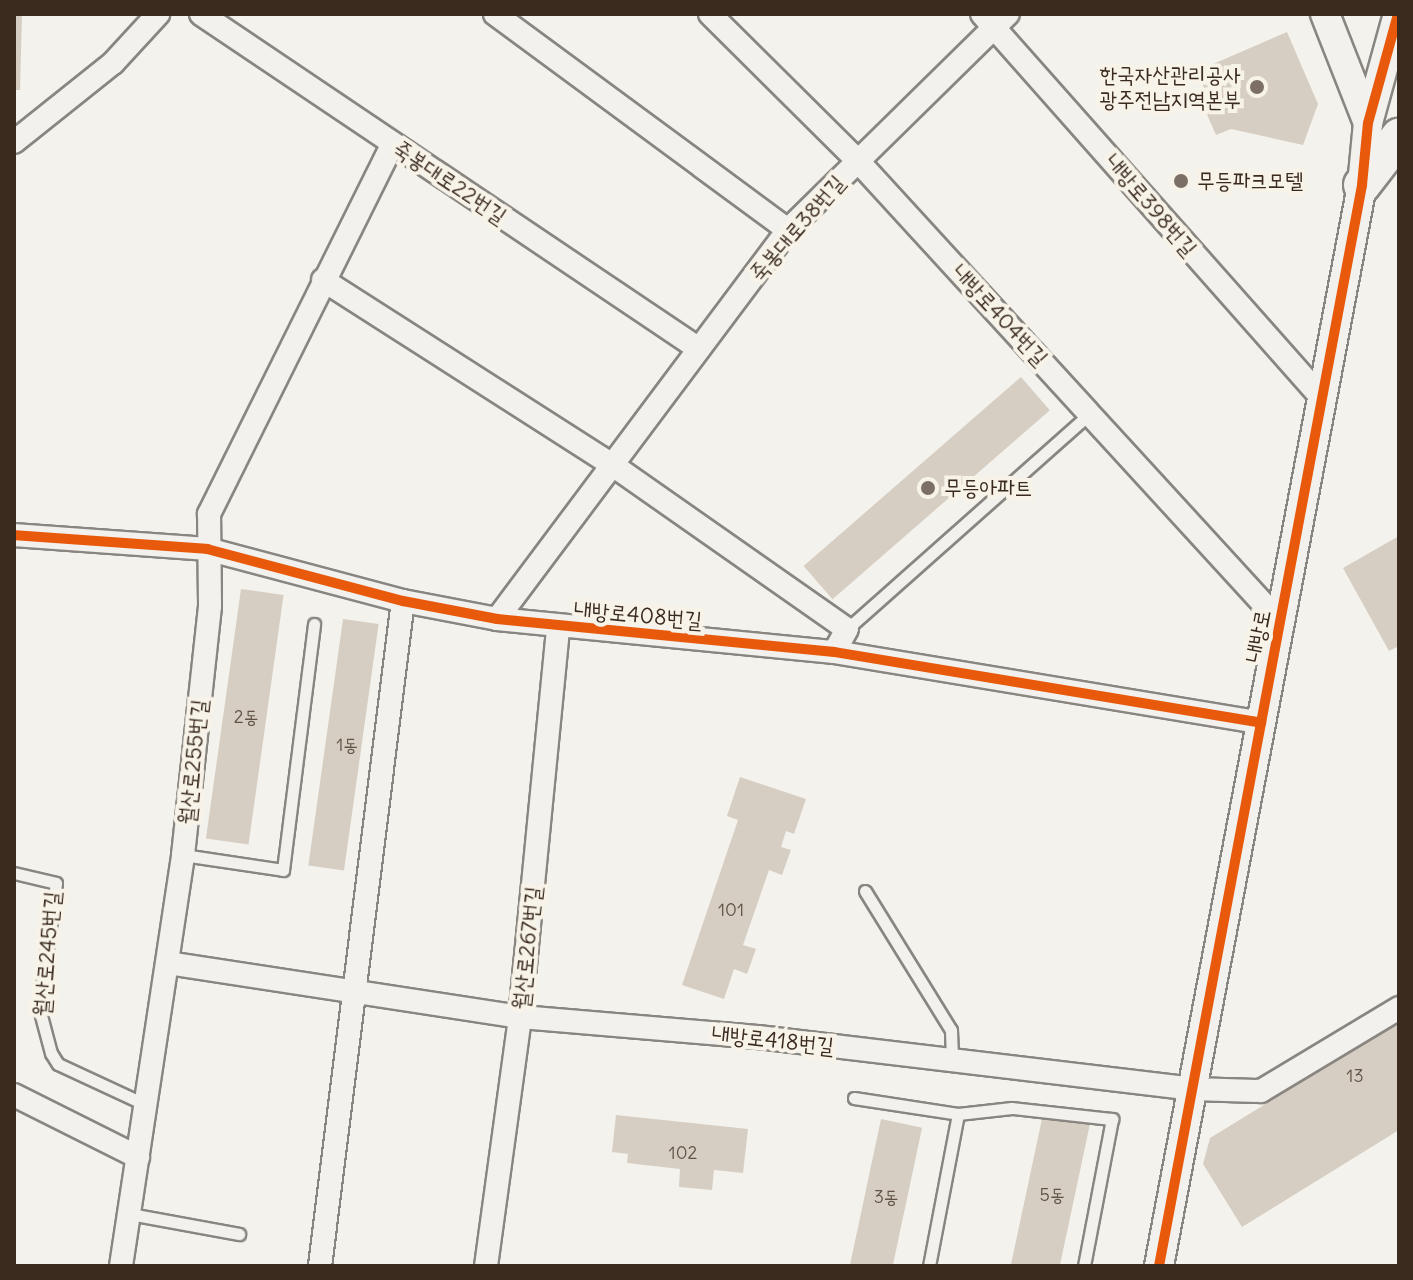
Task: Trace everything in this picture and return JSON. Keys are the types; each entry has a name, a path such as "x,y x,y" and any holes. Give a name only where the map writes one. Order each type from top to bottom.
{"main road":[{"path":"1362,185 1383,130"}],"street":[{"path":"14,142 113,63 158,14"},
{"name":"죽봉대로22번길","path":"201,14 699,349"},
{"path":"495,14 788,230"},
{"name":"내방로404번길","path":"710,14 857,160 1281,623"},
{"path":"1325,14 1383,130"},
{"path":"1383,130 1398,14"},
{"name":"죽봉대로38번길","path":"497,619 788,230 995,18"},
{"name":"내방로398번길","path":"995,18 1321,397"},
{"name":"월산로255번길","path":"121,1266 183,855 210,605 209,514 393,144"},
{"name":"내방로","path":"1159,1266 1362,185"},
{"path":"323,280 614,466 847,629 834,652"},
{"name":"내방로408번길","path":"14,535 207,549 403,601 497,619 558,628 834,652 1261,723"},
{"path":"320,1266 403,601"},
{"name":"월산로267번길","path":"486,1266 520,1017 558,628"},
{"name":"내방로418번길","path":"168,963 520,1017 1192,1089 1261,1091 1399,1008"},
{"path":"14,1095 138,1157"}],"lane":[{"path":"847,629 1090,413"},
{"path":"183,855 283,870 314,624"},
{"name":"월산로245번길","path":"14,873 56,883 39,1008 51,1053 58,1064 144,1104"},
{"path":"865,891 951,1030 952,1061"},
{"path":"854,1098 958,1114 1012,1108 1112,1119 1084,1266"},
{"path":"929,1266 958,1114"},
{"path":"130,1214 239,1234"}],"building":[{"path":"14,14 22,14 20,90 14,90"},
{"name":"한국자산관리공사 광주전남지역본부","path":"1287,32 1318,104 1303,145 1231,129 1216,135 1205,110 1212,107 1197,71"},
{"name":"무등아파트","path":"1021,377 1050,410 833,599 804,566"},
{"path":"1399,536 1399,646 1389,651 1343,568"},
{"path":"241,589 284,595 249,845 206,839"},
{"path":"343,619 379,624 344,871 308,866"},
{"path":"740,777 806,799 794,834 786,831 781,847 791,850 782,875 769,870 743,945 756,949 747,974 734,969 724,999 682,985 738,820 727,816"},
{"path":"1399,1022 1399,1130 1242,1227 1203,1164 1210,1138"},
{"path":"1043,1114 1090,1124 1060,1266 1011,1266"},
{"path":"616,1115 748,1129 743,1173 714,1170 712,1190 679,1187 680,1169 627,1163 628,1154 612,1152"},
{"path":"881,1119 922,1128 893,1266 850,1266"}],"cycle path":[{"path":"1159,1266 1362,185 1368,123 1398,14"},
{"path":"14,535 207,549 403,601 497,619 834,652 1261,723"}],"place":[{"name":"한국자산관리공사 광주전남지역본부","path":"1257,87"},
{"name":"무등파크모텔","path":"1181,181"},
{"name":"무등아파트","path":"928,488"}]}
